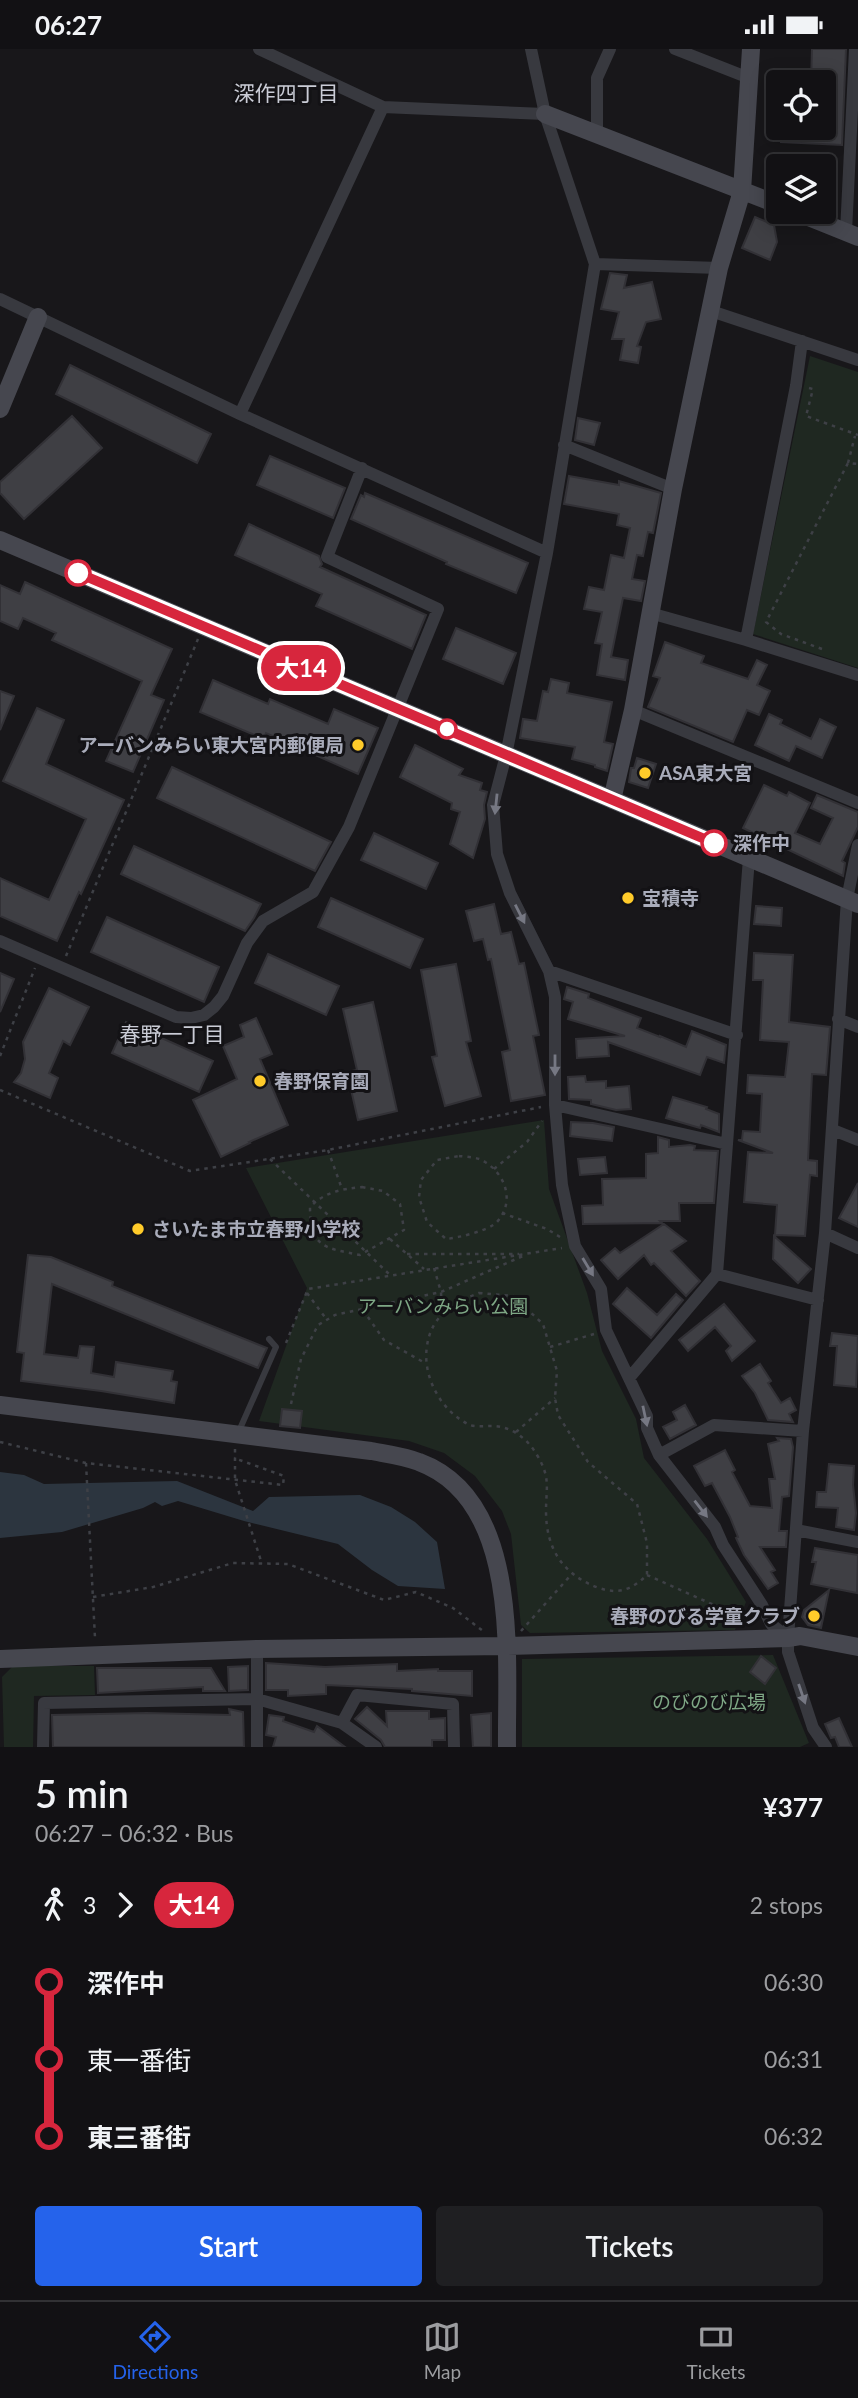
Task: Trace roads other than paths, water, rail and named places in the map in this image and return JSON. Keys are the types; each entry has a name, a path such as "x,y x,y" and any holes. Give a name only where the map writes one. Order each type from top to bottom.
{"street":[{"path":"258,49 383,107 545,114 766,200"},
{"path":"531,49 545,114 595,264 547,553 494,805 497,854 510,893 549,971 555,997 555,1105 562,1185 575,1246 601,1289 606,1330 647,1416 647,1427 659,1455 715,1527 723,1545 762,1605 771,1625 788,1638"},
{"path":"597,135 597,78 610,49"},
{"path":"675,49 749,78"},
{"path":"612,800 633,710 673,489 719,268 742,191 751,49"},
{"path":"827,224 852,234 855,49"},
{"path":"240,414 383,107"},
{"path":"595,264 719,268"},
{"path":"0,299 240,414 547,553"},
{"path":"711,311 858,360"},
{"path":"0,409 38,317"},
{"path":"746,640 796,386 802,341"},
{"path":"564,445 673,489"},
{"path":"0,941 176,1017 191,1018 204,1015 214,1007 247,943 263,921 313,892 349,827 438,609 327,557 362,468"},
{"path":"0,540 852,902"},
{"path":"650,613 858,675"},
{"path":"633,710 858,803"},
{"path":"826,1747 813,1728 788,1652 788,1638 803,1431 825,1233 838,1019 858,845"},
{"path":"630,1377 717,1273 749,858"},
{"path":"549,971 737,1035"},
{"path":"838,1019 858,1027"},
{"path":"555,1105 727,1144"},
{"path":"833,1130 858,1140"},
{"path":"825,1233 858,1248"},
{"path":"717,1273 818,1300"},
{"path":"0,1405 371,1451 420,1462 440,1473 472,1505 484,1525 498,1565 504,1600 507,1747"},
{"path":"659,1455 714,1425 803,1431"},
{"path":"796,1530 858,1542"},
{"path":"0,1659 257,1649 506,1646 800,1636 858,1647"},
{"path":"257,1649 257,1747"},
{"path":"342,1723 356,1695 453,1704 454,1747"},
{"path":"43,1747 44,1703 257,1699 342,1723 376,1747"}],"lane":[{"path":"237,1436 276,1347 269,1339"}],"place":[{"name":"アーバンみらい東大宮内郵便局","path":"358,745"},
{"name":"ASA東大宮","path":"645,773"},
{"name":"深作中","path":"714,843"},
{"name":"宝積寺","path":"628,898"},
{"name":"春野保育園","path":"260,1081"},
{"name":"さいたま市立春野小学校","path":"138,1229"},
{"name":"春野のびる学童クラブ","path":"814,1616"}],"district":[{"name":"深作四丁目","path":"286,94"},
{"name":"春野一丁目","path":"172,1035"}],"park label":[{"name":"アーバンみらい公園","path":"443,1306"},
{"name":"のびのび広場","path":"709,1702"}]}
